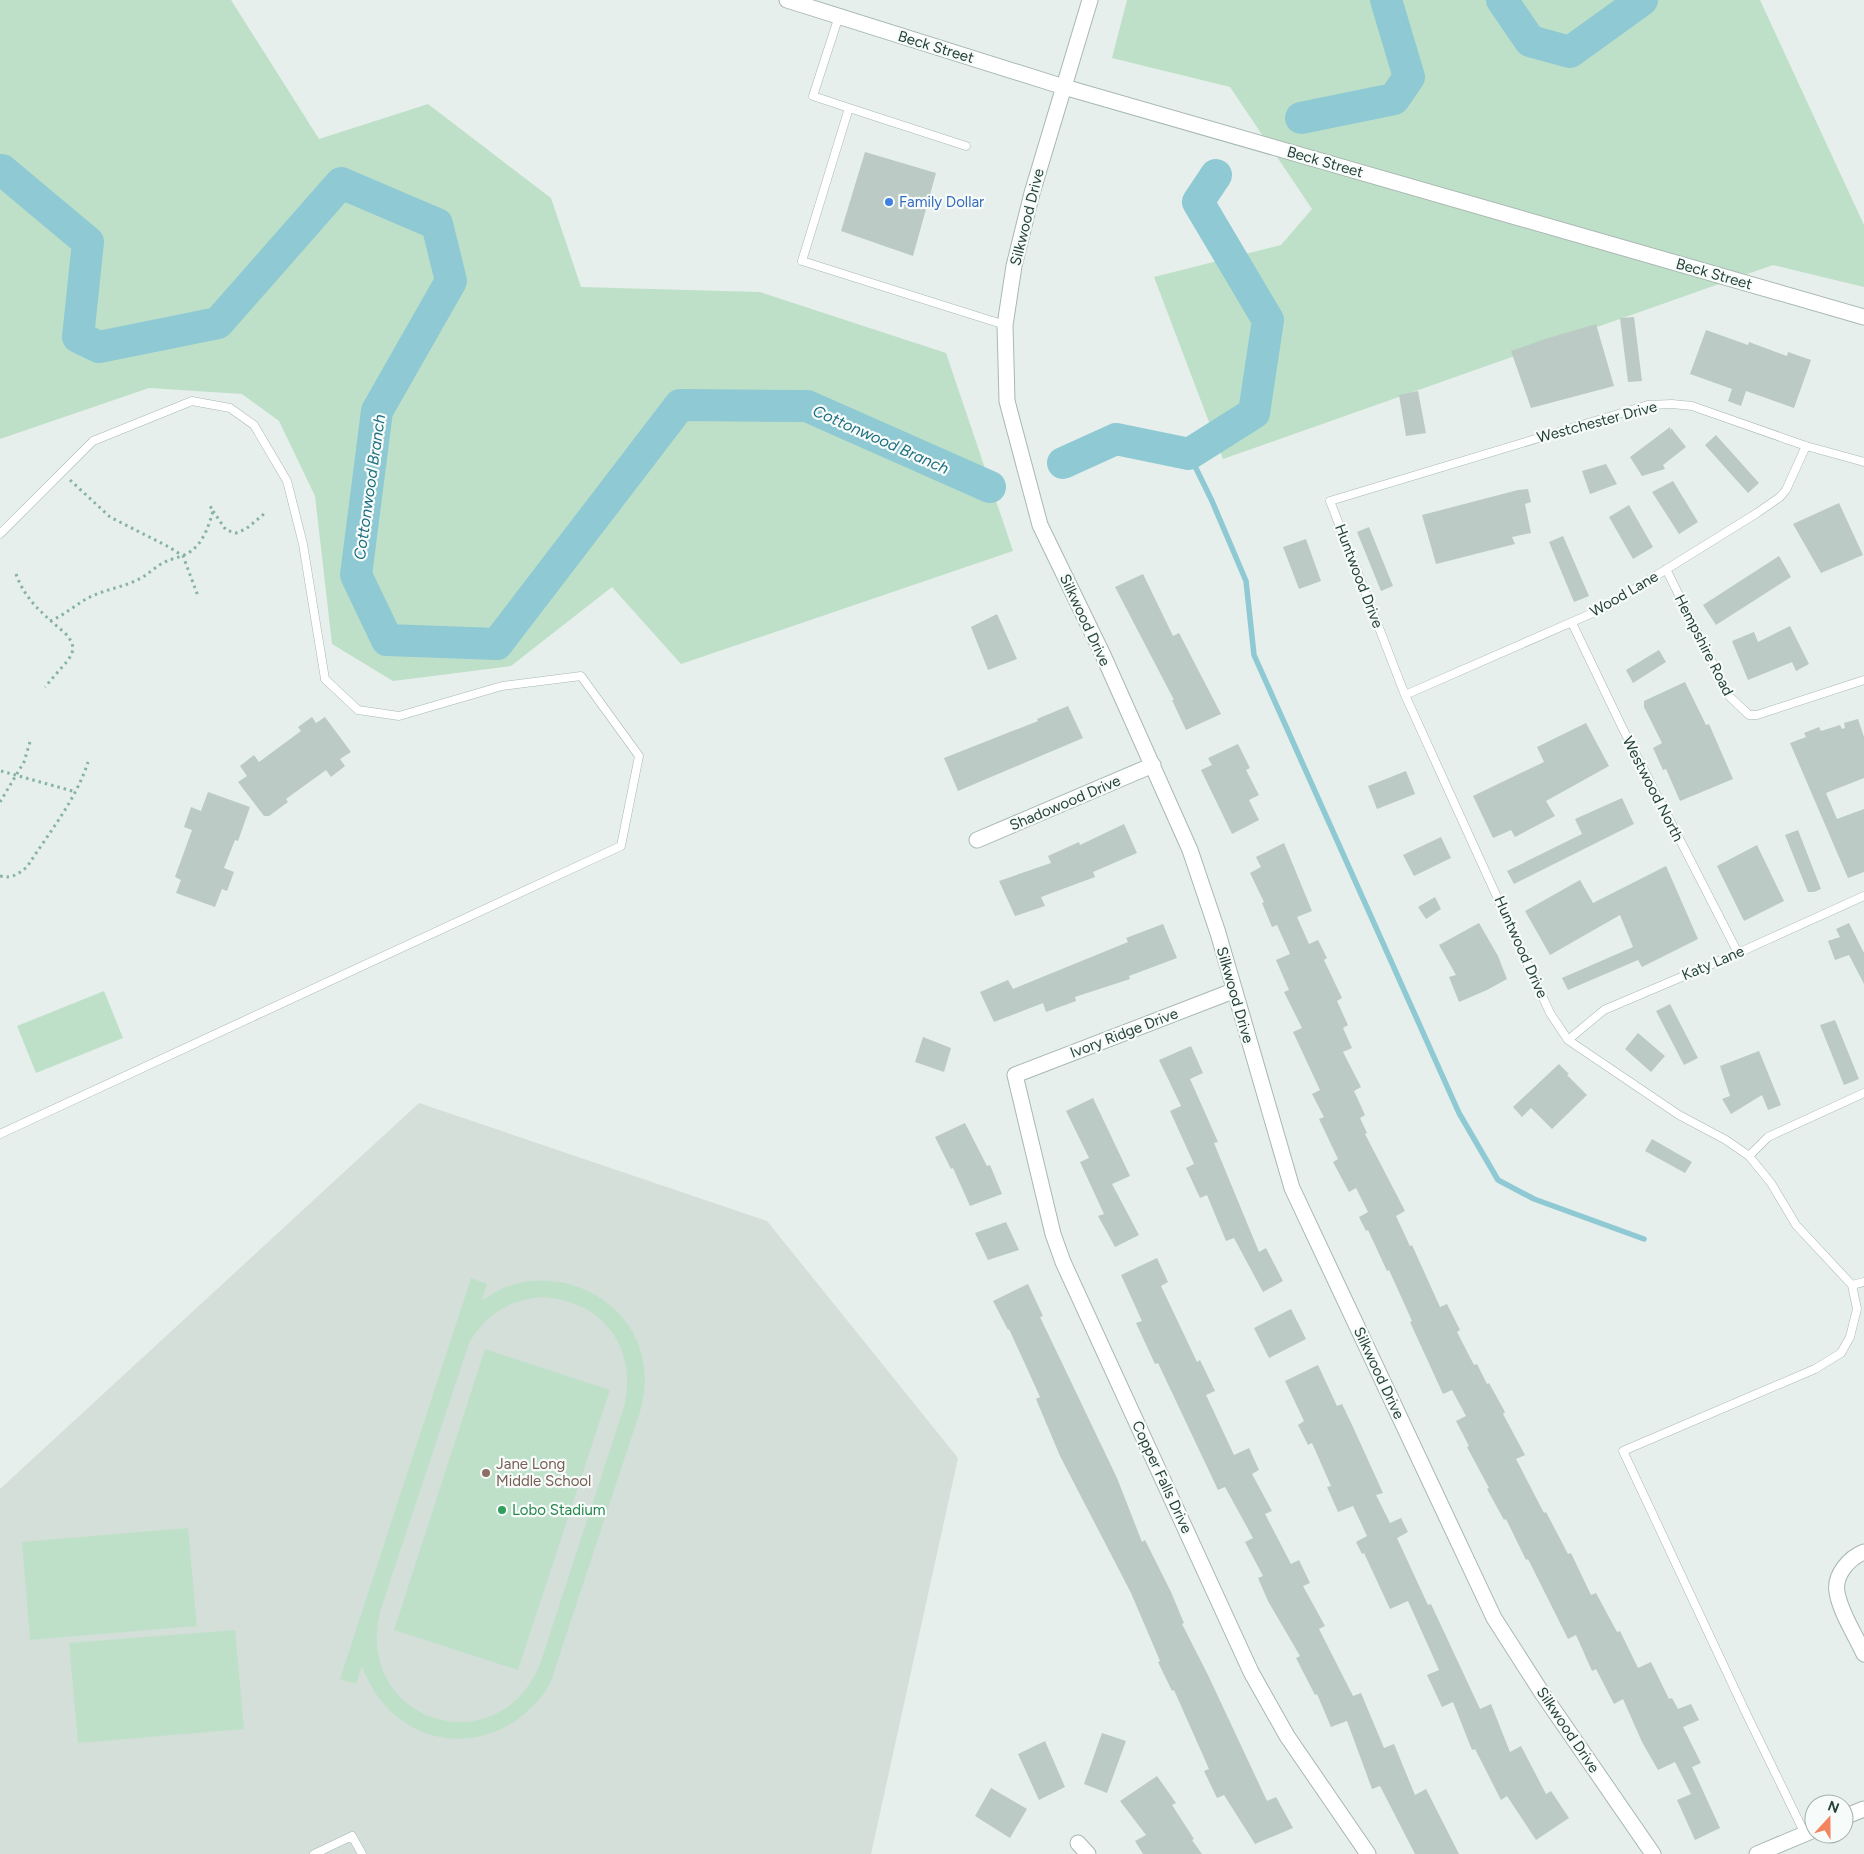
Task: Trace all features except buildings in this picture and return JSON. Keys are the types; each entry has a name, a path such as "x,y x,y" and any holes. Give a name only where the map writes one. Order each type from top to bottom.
{"street":[{"name":"Beck Street","path":"788,0 1064,86 1864,317"},
{"name":"Silkwood Drive","path":"1090,0 1032,193 1014,266 1005,325 1007,401 1040,525 1153,766 1190,850 1218,933 1292,1188 1494,1618 1542,1693 1653,1854"},
{"name":"Shadowood Drive","path":"977,840 1153,766"},
{"name":"Ivory Ridge Drive","path":"1015,1075 1234,991"},
{"name":"Copper Falls Drive","path":"1015,1075 1053,1234 1067,1271 1251,1672 1287,1736 1368,1854"},
{"path":"1864,1552 1847,1564 1838,1579 1837,1592 1841,1606 1864,1654"},
{"path":"1757,1854 1804,1834"}],"lane":[{"path":"839,16 812,96 966,146"},
{"path":"849,108 802,261 1005,325"},
{"path":"0,534 93,441 192,401 230,408 254,425 287,481 303,544 325,679 358,710 399,716 502,686 581,676 639,756 621,846 0,1134"},
{"name":"Westchester Drive","path":"1330,501 1648,405 1672,404 1692,406 1806,446 1864,462"},
{"name":"Wood Lane","path":"1405,695 1604,608 1757,513 1780,497 1786,490 1806,446"},
{"name":"Huntwood Drive","path":"1330,501 1405,695 1550,1013 1568,1040 1679,1115 1726,1140 1749,1156 1771,1183 1796,1225 1852,1285"},
{"name":"Hempshire Road","path":"1666,569 1729,696 1749,715 1757,715 1864,680"},
{"name":"Westwood North","path":"1572,623 1622,729 1738,953"},
{"name":"Katy Lane","path":"1568,1040 1604,1010 1738,953 1864,896"},
{"path":"1749,1156 1768,1137 1864,1093"},
{"path":"1804,1823 1740,1702 1623,1452 1815,1369 1841,1353 1850,1337 1856,1309 1852,1285 1864,1282"},
{"path":"314,1854 352,1836 362,1854"}],"path":[{"path":"61,472 110,517 183,556 198,596"},
{"path":"209,504 226,530 236,533 246,529 264,514"},
{"path":"50,621 90,597 140,579 166,561 183,556 194,549 201,541 210,523 213,510"},
{"path":"16,574 25,595 50,621 70,638 74,647 74,652 69,660 45,687"},
{"path":"0,802 24,762 30,742"},
{"path":"0,876 8,878 27,867 76,792 88,762"},
{"path":"1,771 76,792"}],"shaded area":[{"name":"Jane Long Middle School","path":"419,1103 767,1221 958,1458 871,1854 0,1854 0,1489"}],"green space":[{"path":"0,0 231,0 319,139 428,104 551,198 581,287 760,292 946,353 1013,551 681,664 612,587 511,666 393,681 332,644 315,496 279,421 242,394 149,388 0,439"},
{"path":"1127,0 1760,0 1864,225 1864,287 1773,265 1223,459 1154,277 1281,245 1312,209 1230,87 1112,58"},
{"path":"104,991 123,1038 36,1073 17,1026"},
{"path":"471,1278 487,1284 482,1301 504,1288 534,1281 556,1282 577,1287 597,1296 614,1309 629,1326 639,1345 645,1378 643,1401 550,1684 529,1710 504,1727 477,1737 450,1738 423,1732 398,1718 377,1696 362,1666 356,1684 340,1679","holes":["544,1297 565,1301 584,1308 599,1318 612,1332 621,1348 626,1366 627,1386 624,1407 540,1664 520,1696 494,1715 464,1722 434,1718 408,1704 388,1681 378,1650 380,1612 469,1343 491,1316 510,1305 532,1298"]},
{"name":"Lobo Stadium","path":"485,1349 610,1390 518,1670 394,1630"},
{"path":"188,1528 197,1626 30,1640 22,1542"},
{"path":"235,1630 244,1729 78,1743 69,1643"}],"waterway":[{"name":"Cottonwood Branch","path":"1301,118 1394,99 1409,77 1386,0"},
{"name":"Cottonwood Branch","path":"1502,0 1530,41 1570,52 1642,0"},
{"name":"Cottonwood Branch","path":"0,170 88,242 78,337 99,347 218,323 341,183 437,224 451,281 377,411 356,575 387,640 497,644 680,405 807,406 990,487"},
{"name":"Cottonwood Branch","path":"1063,463 1116,439 1189,454 1254,413 1268,320 1198,202 1216,175"},
{"path":"1189,454 1212,501 1246,581 1254,655 1459,1113 1498,1180 1534,1199 1644,1239"}],"place":[{"name":"Family Dollar","path":"889,202"},
{"name":"Jane Long Middle School","path":"486,1473"},
{"name":"Lobo Stadium","path":"502,1510"}]}
